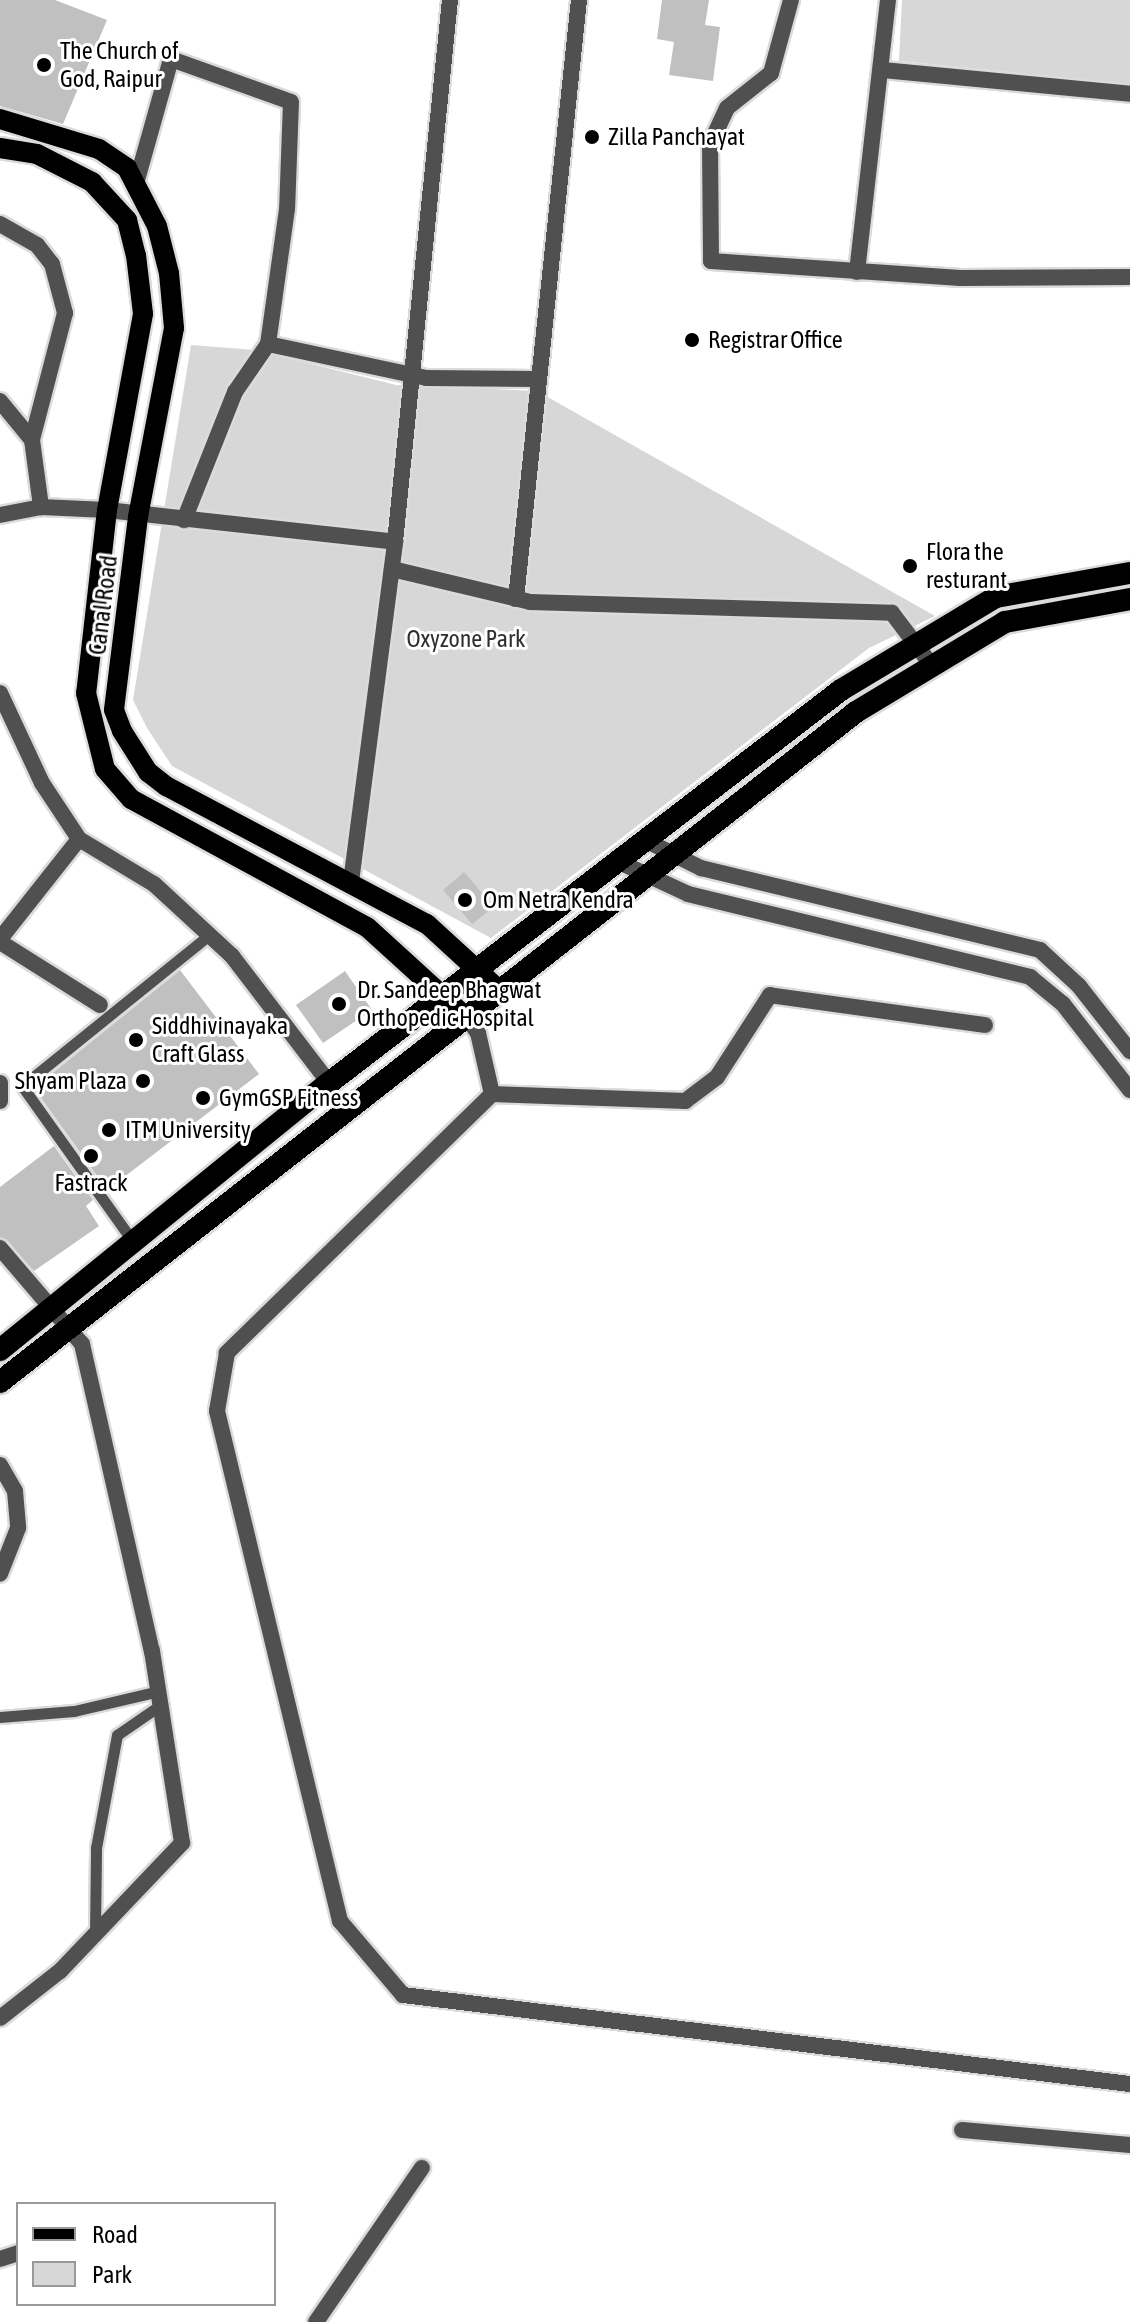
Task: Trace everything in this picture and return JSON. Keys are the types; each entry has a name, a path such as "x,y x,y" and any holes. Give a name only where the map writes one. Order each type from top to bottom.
{"highway":[{"path":"0,1350 329,1083 451,997 617,861 912,643 996,597 1130,573"},
{"path":"0,1382 467,1018 668,856 930,663 1005,622 1130,599"}],"main road":[{"path":"0,119 99,149 137,180"},
{"name":"Canal Road","path":"0,148 37,154 92,182 127,220 143,314 107,510 86,693 115,787 367,927 451,997 467,1018"},
{"name":"Canal Road","path":"137,180 169,273 174,328 138,517 114,710 129,743 166,786 427,924 500,991"}],"street":[{"path":"351,882 392,569 409,375 450,0"},
{"path":"516,599 534,379 579,0"},
{"path":"791,0 771,73 727,108 710,144 711,261 857,272 1130,277"},
{"path":"857,272 883,70 888,0"},
{"path":"137,180 171,59 291,102 287,209 268,344 235,392 184,520"},
{"path":"883,70 1130,94"},
{"path":"0,224 37,245 52,264 65,313 57,366 32,440 41,507"},
{"path":"268,344 409,375 534,379"},
{"path":"0,401 32,440"},
{"path":"0,515 41,507 107,510 138,517 295,526 395,542"},
{"path":"392,569 516,599 643,610 853,607 892,613 930,663"},
{"path":"0,693 42,783 79,839 154,884 209,935 329,1083"},
{"path":"79,839 0,940 100,1005"},
{"path":"645,840 668,856 1040,950 1079,986 1130,1051"},
{"path":"617,861 643,878 1030,977 1063,1004 1130,1090"},
{"path":"985,1025 770,995 717,1077 685,1101 492,1094 227,1353 217,1411 340,1921 403,1995 1130,2084"},
{"path":"467,1018 478,1033 492,1094"},
{"path":"0,1083 0,1101"},
{"path":"0,1248 72,1325 87,1364 161,1698 182,1843 95,1934 0,2018"},
{"path":"0,1465 15,1491 18,1528 0,1574"},
{"path":"962,2130 1130,2145"},
{"path":"316,2322 422,2168"}],"lane":[{"path":"134,1243 22,1086 209,935"},
{"path":"0,1717 74,1711 161,1698"},
{"path":"95,1934 96,1848 117,1735 161,1698"}],"green space":[{"path":"902,0 1130,0 1130,84 899,61"},
{"name":"Oxyzone Park","path":"191,345 255,350 396,385 537,391 935,616 869,648 491,938 172,766 147,728 133,700"}],"building":[{"name":"The Church of God, Raipur","path":"0,0 55,0 107,20 63,124 0,106"},
{"path":"662,0 709,0 705,25 720,27 713,81 669,75 674,42 657,39"},
{"path":"464,872 494,907 472,924 443,890"},
{"name":"Shyam Plaza","path":"180,970 259,1074 107,1190 34,1088"},
{"path":"345,971 372,1010 323,1043 296,1005"},
{"path":"54,1146 93,1200 86,1206 99,1226 34,1271 0,1237 0,1187"}],"place":[{"name":"The Church of God, Raipur","path":"44,65"},
{"name":"Zilla Panchayat","path":"592,137"},
{"name":"Registrar Office","path":"692,340"},
{"name":"Flora the resturant","path":"910,566"},
{"name":"Om Netra Kendra","path":"465,900"},
{"name":"Dr. Sandeep Bhagwat Orthopedic Hospital","path":"339,1004"},
{"name":"Siddhivinayaka Craft Glass","path":"136,1040"},
{"name":"Shyam Plaza","path":"143,1081"},
{"name":"GymGSP Fitness","path":"203,1098"},
{"name":"ITM University","path":"109,1130"},
{"name":"Fastrack","path":"91,1156"}]}
